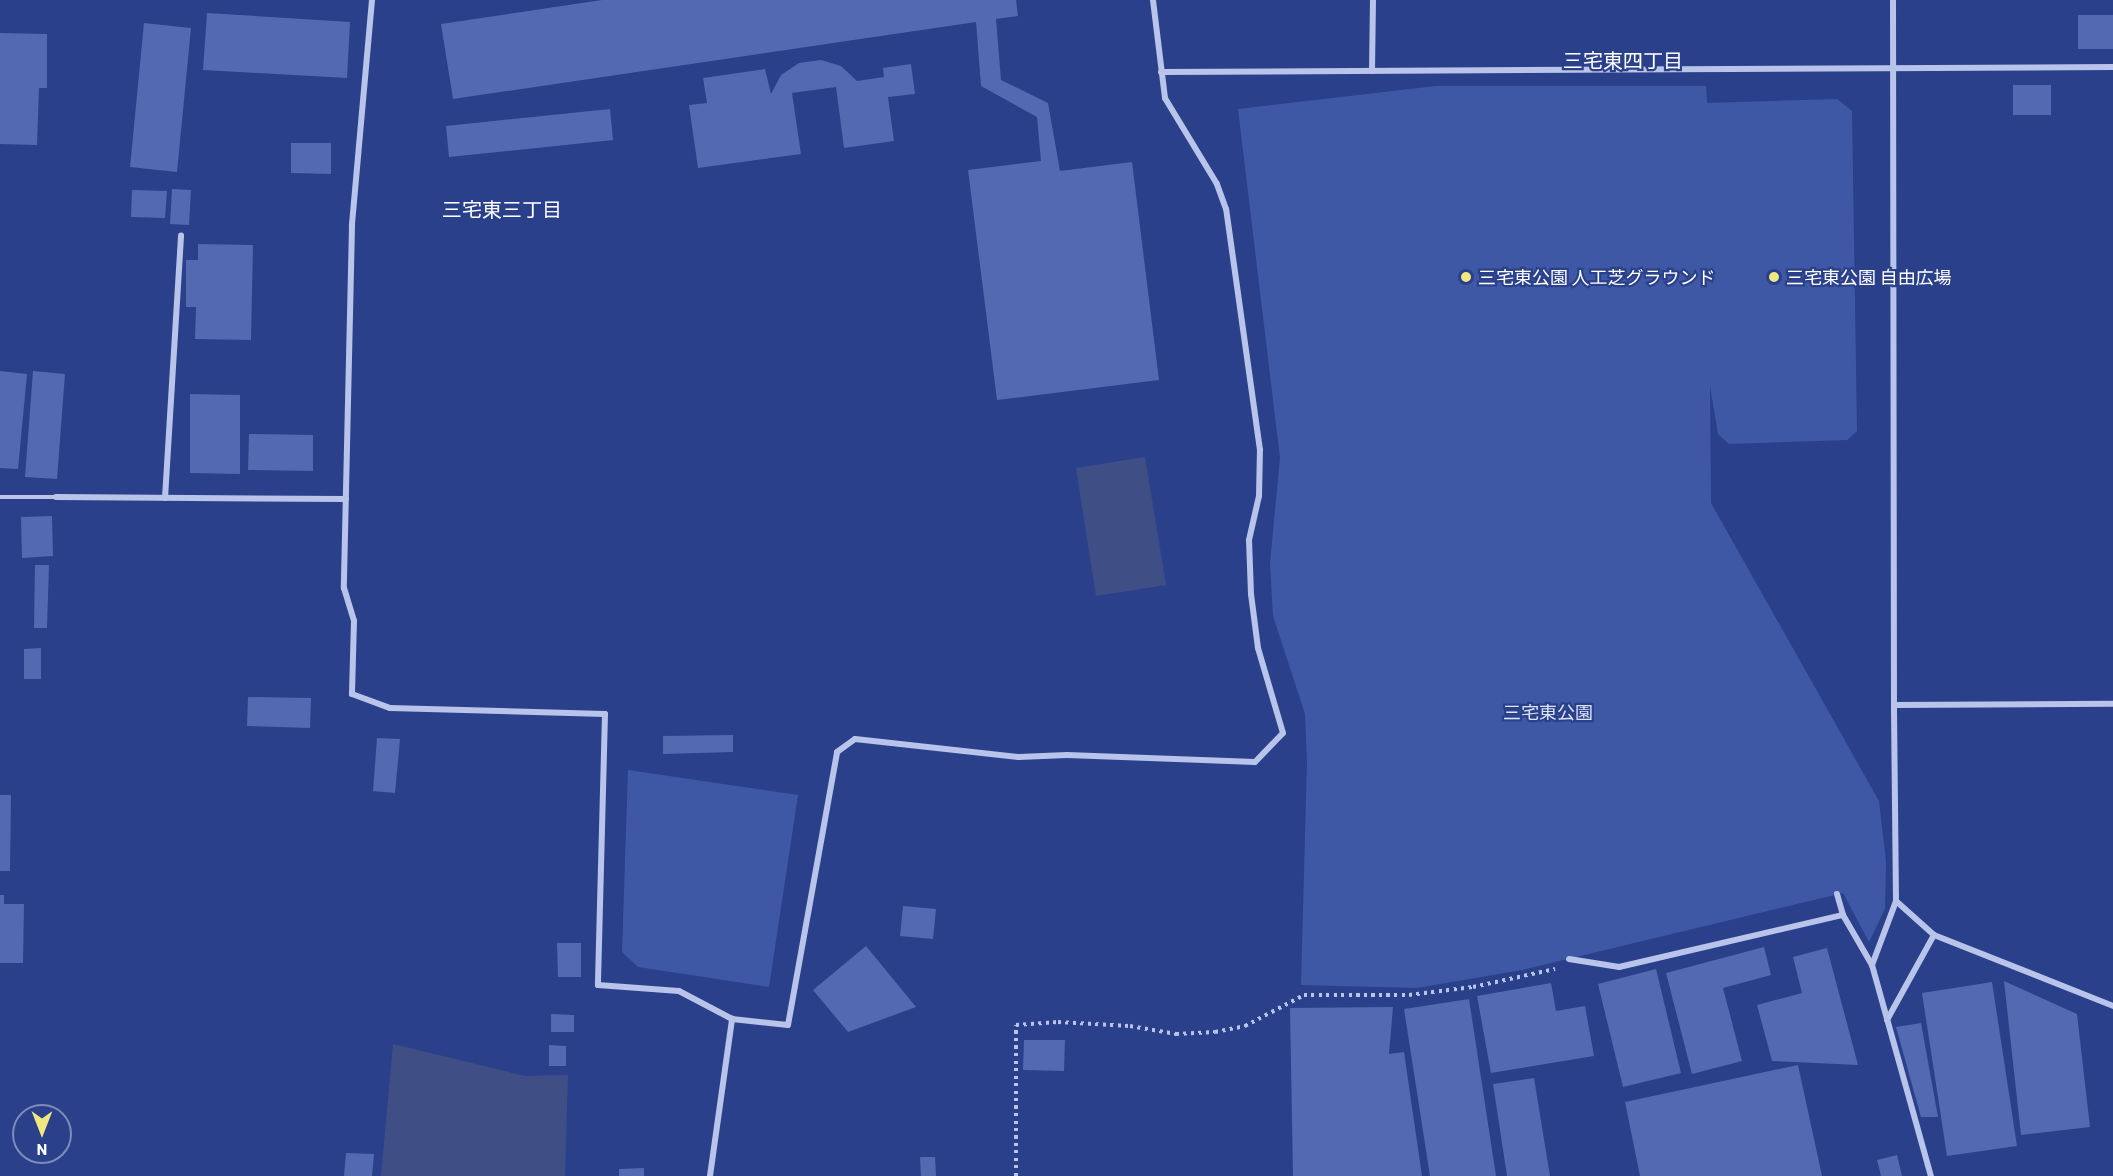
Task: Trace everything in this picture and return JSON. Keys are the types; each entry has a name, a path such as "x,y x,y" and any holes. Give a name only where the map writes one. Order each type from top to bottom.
{"street":[{"path":"372,0 352,226 344,588 354,621 352,694 390,708 605,714 598,985 680,991 732,1019 788,1025 837,753 855,739 1020,757 1067,755 1255,762 1283,733 1258,648 1251,594 1250,540 1258,496 1260,450 1226,209 1217,184 1165,98 1153,0"},
{"path":"1372,0 1372,71"},
{"path":"1872,965 1896,901 1893,0"},
{"path":"1161,72 2113,67"},
{"path":"165,498 181,235"},
{"path":"56,497 346,499"},
{"path":"1894,705 2113,704"},
{"path":"1837,894 1843,915 1872,965 1931,1176"},
{"path":"1896,901 1934,935 2113,1006"},
{"path":"1569,959 1619,967 1843,915"},
{"path":"1887,1020 1934,935"},
{"path":"710,1176 732,1019"}],"lane":[{"path":"0,498 56,497"}],"path":[{"path":"1016,1176 1016,1024 1058,1022 1130,1026 1176,1034 1215,1032 1245,1026 1304,995 1420,994 1473,987 1584,962"}],"green space":[{"name":"三宅東公園","path":"1436,86 1706,86 1707,103 1837,99 1852,111 1857,431 1847,440 1729,444 1718,434 1710,386 1711,503 1879,801 1886,861 1885,909 1869,942 1843,893 1522,970 1417,988 1301,985 1307,762 1305,714 1273,616 1270,563 1280,458 1238,109"},
{"path":"628,770 798,795 769,987 638,967 622,952"}],"shaded area":[{"path":"1145,457 1166,585 1096,596 1076,468"},
{"path":"393,1044 525,1076 568,1075 565,1176 381,1176"}],"building":[{"path":"602,0 1016,0 1018,16 996,19 1001,80 1048,103 1060,171 1132,162 1159,380 997,400 968,170 1041,161 1037,117 981,86 976,22 453,99 441,24"},
{"path":"207,13 350,22 347,78 203,70"},
{"path":"2078,15 2113,15 2113,49 2078,49"},
{"path":"144,23 191,28 177,172 130,167"},
{"path":"0,33 47,34 47,88 39,88 37,145 0,144"},
{"path":"821,60 841,66 857,81 884,77 883,68 911,64 915,94 888,97 894,141 844,148 836,87 792,93 801,154 698,168 689,105 707,103 703,78 765,69 771,94 781,75 799,63"},
{"path":"2013,85 2051,85 2051,115 2013,115"},
{"path":"610,109 613,140 449,157 446,126"},
{"path":"291,143 331,143 331,174 291,173"},
{"path":"172,189 191,190 189,225 170,224"},
{"path":"132,190 167,191 165,218 131,217"},
{"path":"198,244 253,245 251,340 195,339 196,307 186,307 186,260 198,260"},
{"path":"0,371 27,374 18,469 0,468"},
{"path":"33,371 65,374 57,479 25,477"},
{"path":"190,394 240,395 240,474 190,473"},
{"path":"249,434 313,435 313,471 248,470"},
{"path":"52,516 53,556 22,558 21,517"},
{"path":"35,565 49,565 47,628 34,628"},
{"path":"41,648 41,679 24,679 24,649"},
{"path":"248,697 311,698 310,728 247,726"},
{"path":"733,735 733,752 663,754 663,736"},
{"path":"377,738 400,739 395,793 373,791"},
{"path":"0,795 11,795 10,871 0,871"},
{"path":"0,895 4,895 4,904 24,904 23,963 0,963"},
{"path":"903,906 936,909 933,939 900,936"},
{"path":"557,943 581,943 581,977 558,977"},
{"path":"866,946 916,1007 848,1032 813,990"},
{"path":"1764,947 1771,975 1723,988 1742,1061 1692,1074 1666,973"},
{"path":"1827,948 1858,1065 1772,1061 1757,1005 1802,993 1793,957"},
{"path":"1656,969 1681,1073 1623,1087 1598,984"},
{"path":"2004,981 2077,1014 2090,1127 2021,1135"},
{"path":"1992,982 2017,1146 1947,1156 1922,993"},
{"path":"1551,983 1556,1011 1585,1006 1594,1056 1491,1073 1477,996"},
{"path":"1469,999 1496,1176 1430,1176 1404,1009"},
{"path":"1393,1007 1389,1054 1404,1052 1422,1176 1293,1176 1290,1008"},
{"path":"551,1014 574,1015 574,1032 551,1032"},
{"path":"1921,1023 1938,1117 1921,1117 1896,1027"},
{"path":"1024,1040 1065,1040 1064,1071 1023,1070"},
{"path":"549,1045 566,1046 566,1066 549,1066"},
{"path":"1798,1065 1822,1176 1640,1176 1625,1102"},
{"path":"1534,1078 1550,1176 1507,1176 1493,1084"},
{"path":"346,1153 374,1154 372,1176 344,1176"},
{"path":"1897,1155 1902,1176 1881,1176 1877,1160"},
{"path":"920,1157 935,1157 936,1176 921,1176"},
{"path":"644,1168 644,1176 619,1176 619,1169"}],"place":[{"name":"三宅東公園 人工芝グラウンド","path":"1466,277"},
{"name":"三宅東公園 自由広場","path":"1774,277"}],"district":[{"name":"三宅東四丁目","path":"1623,60"},
{"name":"三宅東三丁目","path":"502,209"}]}
